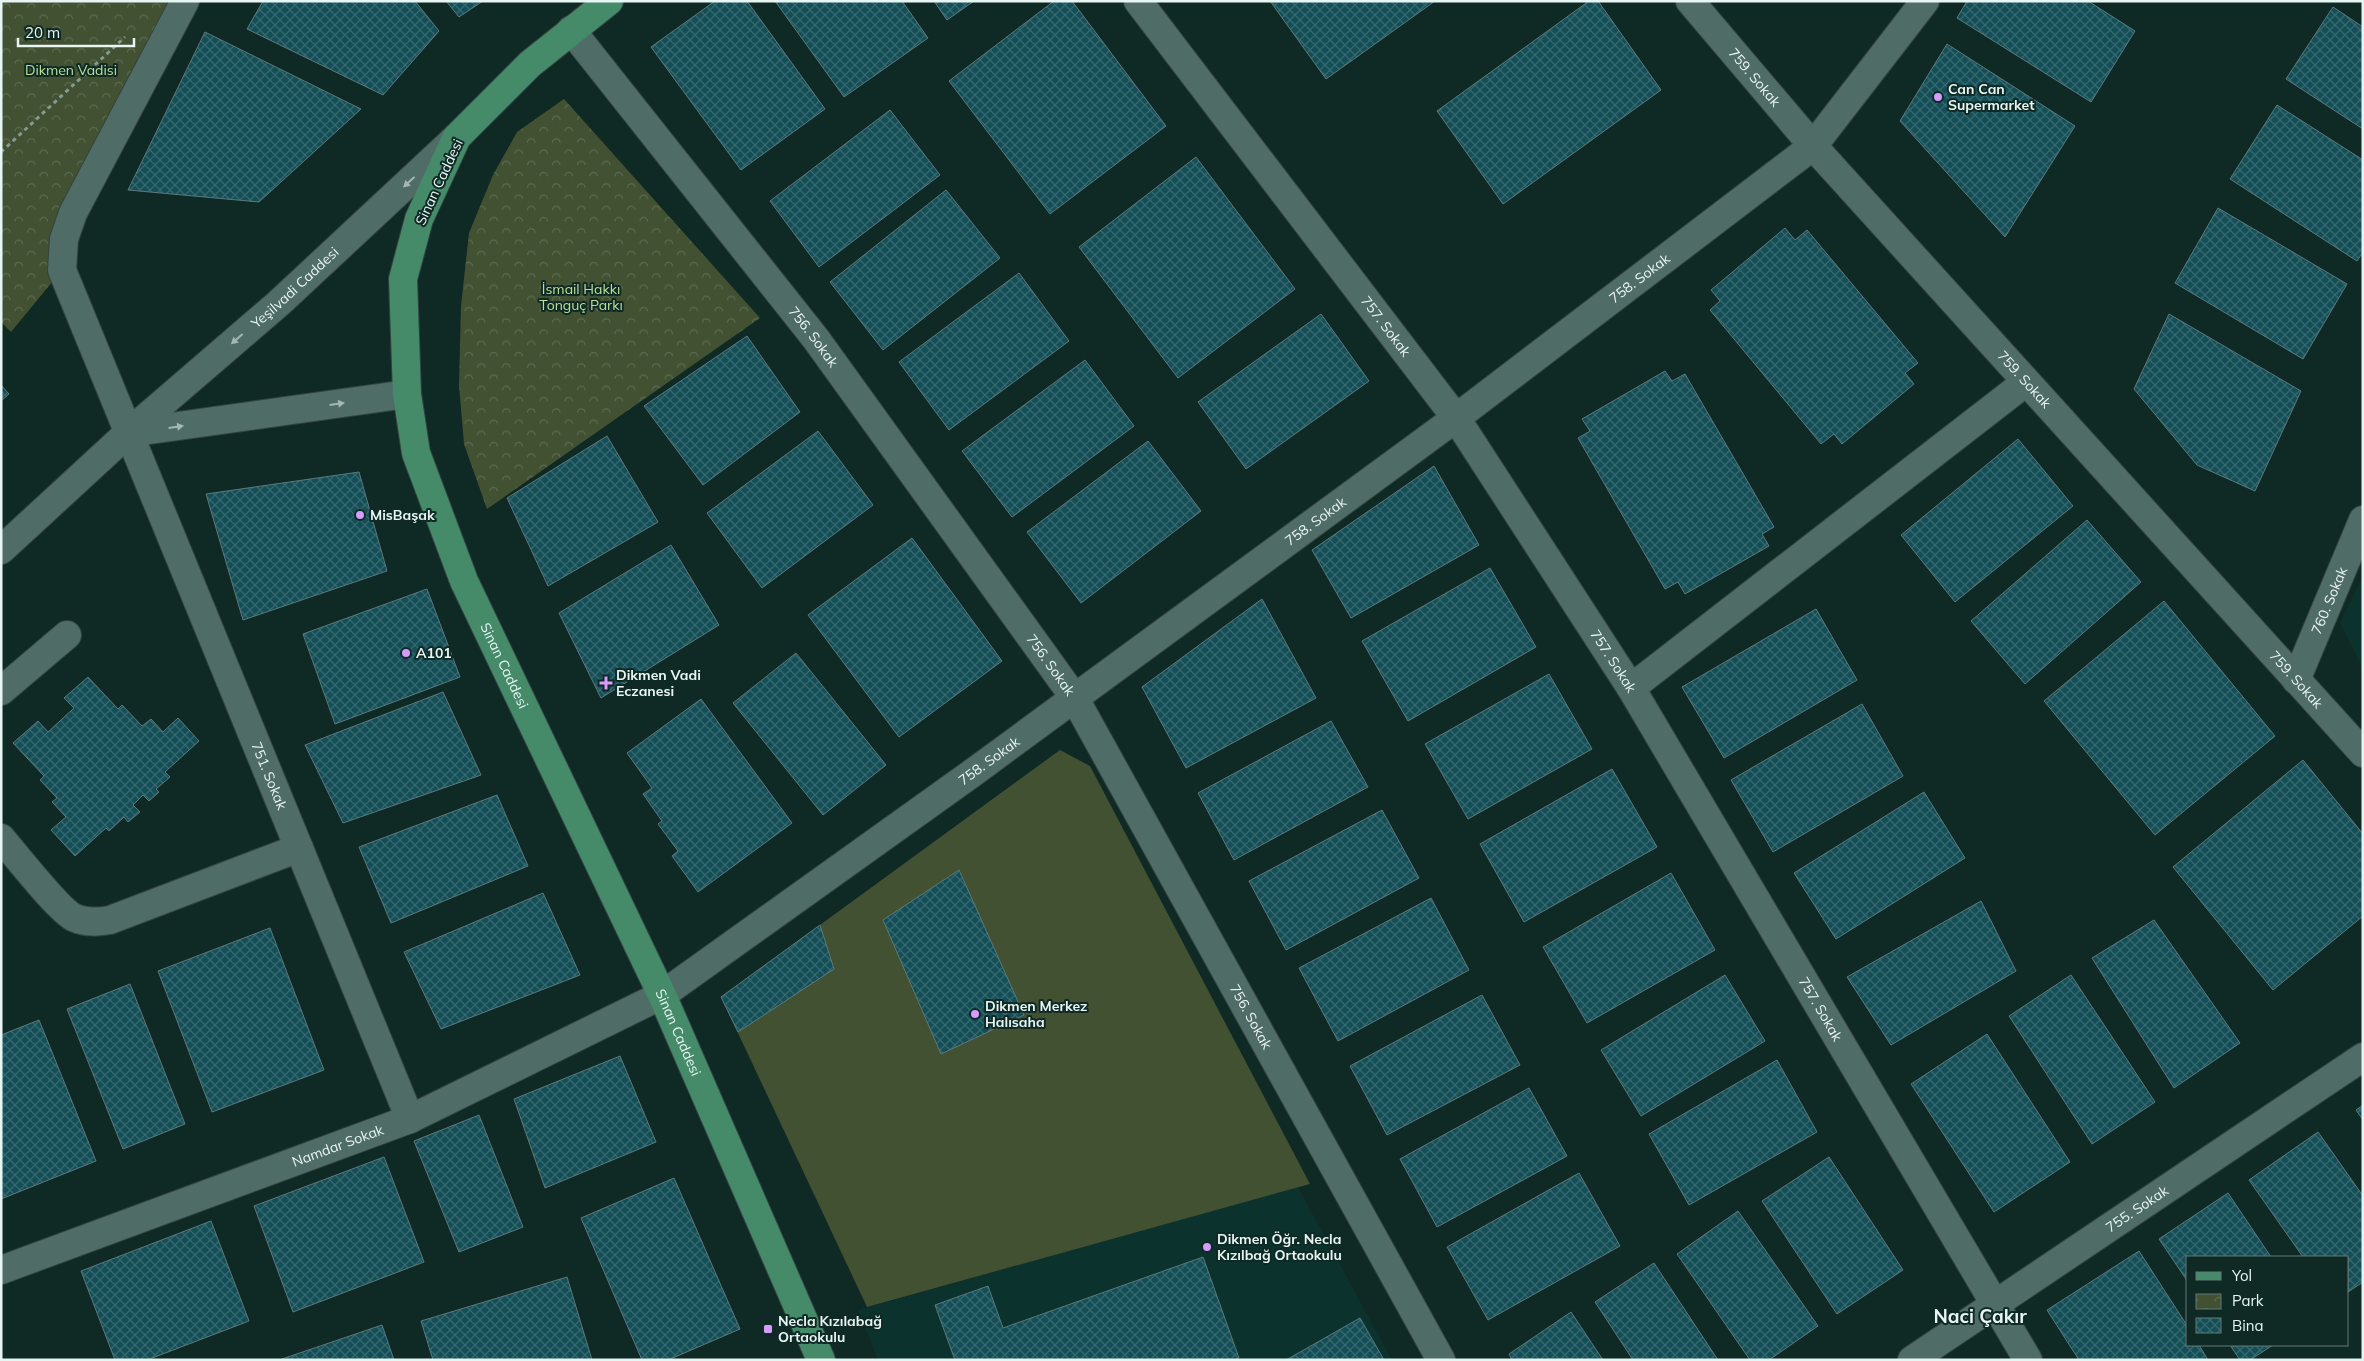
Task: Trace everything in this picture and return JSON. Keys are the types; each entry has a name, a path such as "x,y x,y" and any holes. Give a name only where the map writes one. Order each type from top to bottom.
{"main road":[{"name":"Sinan Caddesi","path":"609,1 530,64 458,137 419,218 403,279 407,394 416,453 464,580 662,995 821,1360"}],"street":[{"name":"751. Sokak","path":"185,1 73,213 64,240 62,270 410,1118"},
{"name":"757. Sokak","path":"1138,1 1456,418 1632,688 2028,1360"},
{"name":"759. Sokak","path":"1690,1 1813,146 2363,753"},
{"name":"758. Sokak","path":"662,995 971,774 1456,418 1813,146 1925,1"},
{"name":"756. Sokak","path":"571,30 816,339 1074,697 1441,1360"},
{"name":"Yeşilvadi Caddesi","path":"1,550 128,433 279,303 458,137"},
{"path":"1632,688 2026,382"},
{"path":"128,433 407,394"},
{"name":"760. Sokak","path":"2296,680 2363,520"},
{"path":"1,691 67,635"},
{"path":"1,838 66,913 74,918 96,922 110,920 299,848"},
{"name":"Namdar Sokak","path":"1,1270 410,1118 662,995"},
{"name":"755. Sokak","path":"1912,1360 2363,1057"}],"path":[{"path":"1,152 128,34"}],"shaded area":[{"path":"2363,577 2363,668 2340,622"},
{"name":"Dikmen Öğr. Necla Kızılbağ Ortaokulu","path":"1298,1187 1392,1360 878,1360 858,1310"}],"green space":[{"name":"Dikmen Vadisi","path":"1,1 185,1 73,213 62,270 11,332 1,322"},
{"name":"İsmail Hakkı Tonguç Parkı","path":"564,99 760,318 487,509 464,444 459,385 461,306 469,233 493,175 517,132"},
{"name":"Dikmen Merkez Halısaha","path":"1060,750 1090,766 1310,1184 867,1307 721,997"}],"building":[{"path":"263,1 415,1 439,31 383,95 247,29"},
{"path":"446,1 483,1 459,17"},
{"path":"715,1 747,1 825,109 741,170 651,47"},
{"path":"775,1 902,1 928,38 844,97"},
{"path":"934,1 974,1 947,20"},
{"path":"1054,1 1072,1 1166,126 1050,214 949,81"},
{"path":"1270,1 1435,1 1326,79"},
{"path":"1589,1 1598,1 1661,90 1503,204 1437,111"},
{"path":"1967,1 2088,1 2135,31 2091,102 1957,18"},
{"path":"2333,7 2363,27 2363,129 2286,79"},
{"path":"205,32 361,109 259,202 128,190"},
{"path":"1947,44 2075,126 2005,237 1900,121"},
{"path":"2277,105 2363,160 2363,252 2357,261 2230,179"},
{"path":"890,110 940,175 819,267 770,201"},
{"path":"1196,157 1295,289 1178,378 1079,247"},
{"path":"946,190 1000,258 883,350 830,282"},
{"path":"2218,208 2347,284 2303,359 2175,283"},
{"path":"1785,228 1795,240 1807,230 1918,363 1905,373 1914,384 1842,444 1834,434 1821,444 1710,310 1720,301 1711,290"},
{"path":"1019,273 1069,341 949,430 899,362"},
{"path":"1321,314 1369,381 1246,469 1198,402"},
{"path":"2169,314 2301,391 2255,491 2197,465 2134,389"},
{"path":"747,336 800,412 703,485 644,406"},
{"path":"1085,360 1134,426 1012,517 962,451"},
{"path":"1665,371 1672,381 1685,374 1774,527 1762,534 1769,546 1685,594 1678,582 1665,589 1578,438 1590,431 1582,419"},
{"path":"1,385 9,394 1,401"},
{"path":"818,431 873,505 762,588 707,513"},
{"path":"607,436 658,522 548,586 507,498"},
{"path":"2018,439 2073,506 1955,602 1901,535"},
{"path":"1148,441 1201,511 1081,603 1027,532"},
{"path":"1434,466 1479,545 1351,618 1312,550"},
{"path":"359,472 387,571 243,620 206,494"},
{"path":"2087,520 2141,582 2025,684 1971,621"},
{"path":"912,538 1002,661 899,737 808,615"},
{"path":"671,545 719,625 601,698 559,613"},
{"path":"1490,568 1536,647 1408,721 1362,641"},
{"path":"427,589 460,677 335,724 303,634"},
{"path":"1262,599 1316,698 1186,768 1142,687"},
{"path":"2164,601 2275,736 2155,835 2044,701"},
{"path":"1816,609 1857,680 1724,758 1682,687"},
{"path":"796,653 886,765 823,815 733,703"},
{"path":"1549,674 1592,749 1468,819 1425,744"},
{"path":"88,677 118,709 122,705 142,726 151,719 163,732 178,718 199,741 165,772 170,777 156,789 159,792 149,801 143,795 133,805 140,812 128,822 124,817 109,831 106,828 75,856 51,830 66,817 52,802 57,798 40,780 44,776 13,743 38,721 48,732 74,708 64,698"},
{"path":"443,692 481,775 343,823 305,745"},
{"path":"701,699 792,823 698,892 672,856 678,851 658,824 662,821 643,794 652,788 627,753"},
{"path":"1862,704 1903,776 1773,852 1731,780"},
{"path":"1331,721 1368,787 1234,860 1198,793"},
{"path":"2303,760 2363,834 2363,916 2273,990 2173,867"},
{"path":"1612,769 1657,847 1524,922 1480,844"},
{"path":"1924,792 1965,858 1836,939 1794,873"},
{"path":"497,795 528,866 391,923 359,847"},
{"path":"1382,810 1419,878 1286,950 1249,881"},
{"path":"959,870 1024,1015 941,1054 883,920"},
{"path":"1671,873 1715,950 1587,1023 1543,947"},
{"path":"543,893 580,975 441,1029 404,952"},
{"path":"1431,898 1469,970 1338,1041 1299,968"},
{"path":"1981,901 2016,971 1891,1045 1847,977"},
{"path":"2154,920 2240,1043 2174,1088 2092,958"},
{"path":"820,925 834,969 738,1032 721,997"},
{"path":"270,928 324,1070 212,1112 158,971"},
{"path":"1725,975 1765,1041 1641,1116 1601,1050"},
{"path":"2071,975 2155,1102 2092,1144 2009,1016"},
{"path":"130,984 185,1124 123,1149 67,1009"},
{"path":"1482,995 1520,1065 1387,1135 1350,1066"},
{"path":"39,1020 96,1161 1,1199 1,1035"},
{"path":"1987,1034 2070,1162 1994,1212 1911,1084"},
{"path":"620,1056 656,1142 545,1188 514,1099"},
{"path":"1777,1060 1817,1132 1689,1205 1649,1134"},
{"path":"1529,1088 1567,1156 1437,1227 1400,1159"},
{"path":"2363,1105 2363,1120 2356,1110"},
{"path":"479,1115 523,1227 459,1252 414,1141"},
{"path":"2318,1132 2363,1196 2363,1282 2349,1291 2349,1256 2302,1256 2249,1180"},
{"path":"384,1157 424,1262 293,1312 254,1206"},
{"path":"1829,1157 1903,1270 1837,1314 1762,1201"},
{"path":"1579,1173 1620,1246 1488,1320 1447,1247"},
{"path":"674,1178 740,1329 668,1360 642,1360 581,1218"},
{"path":"2228,1193 2270,1256 2186,1256 2186,1279 2159,1239"},
{"path":"1738,1211 1818,1326 1769,1360 1750,1360 1677,1254"},
{"path":"211,1221 249,1321 147,1360 115,1360 81,1271"},
{"path":"2139,1251 2186,1324 2186,1346 2200,1346 2208,1360 2079,1360 2047,1310"},
{"path":"1203,1257 1239,1358 1233,1360 955,1360 935,1305 988,1286 1003,1328"},
{"path":"1654,1263 1718,1360 1633,1360 1595,1302"},
{"path":"567,1277 592,1360 433,1360 421,1321"},
{"path":"1571,1312 1603,1360 1512,1360 1509,1354"},
{"path":"1360,1318 1384,1360 1286,1360"},
{"path":"382,1325 394,1360 279,1360"},
{"path":"2231,1346 2271,1346 2250,1360 2240,1360"}],"place":[{"name":"Can Can Supermarket","path":"1938,97"},
{"name":"MisBaşak","path":"360,515"},
{"name":"A101","path":"406,653"},
{"name":"Dikmen Vadi Eczanesi","path":"606,683"},
{"name":"Dikmen Merkez Halısaha","path":"975,1014"},
{"name":"Dikmen Öğr. Necla Kızılbağ Ortaokulu","path":"1207,1247"},
{"name":"Necla Kızılabağ Ortaokulu","path":"768,1329"}],"district":[{"name":"Naci Çakır","path":"1980,1316"}]}
